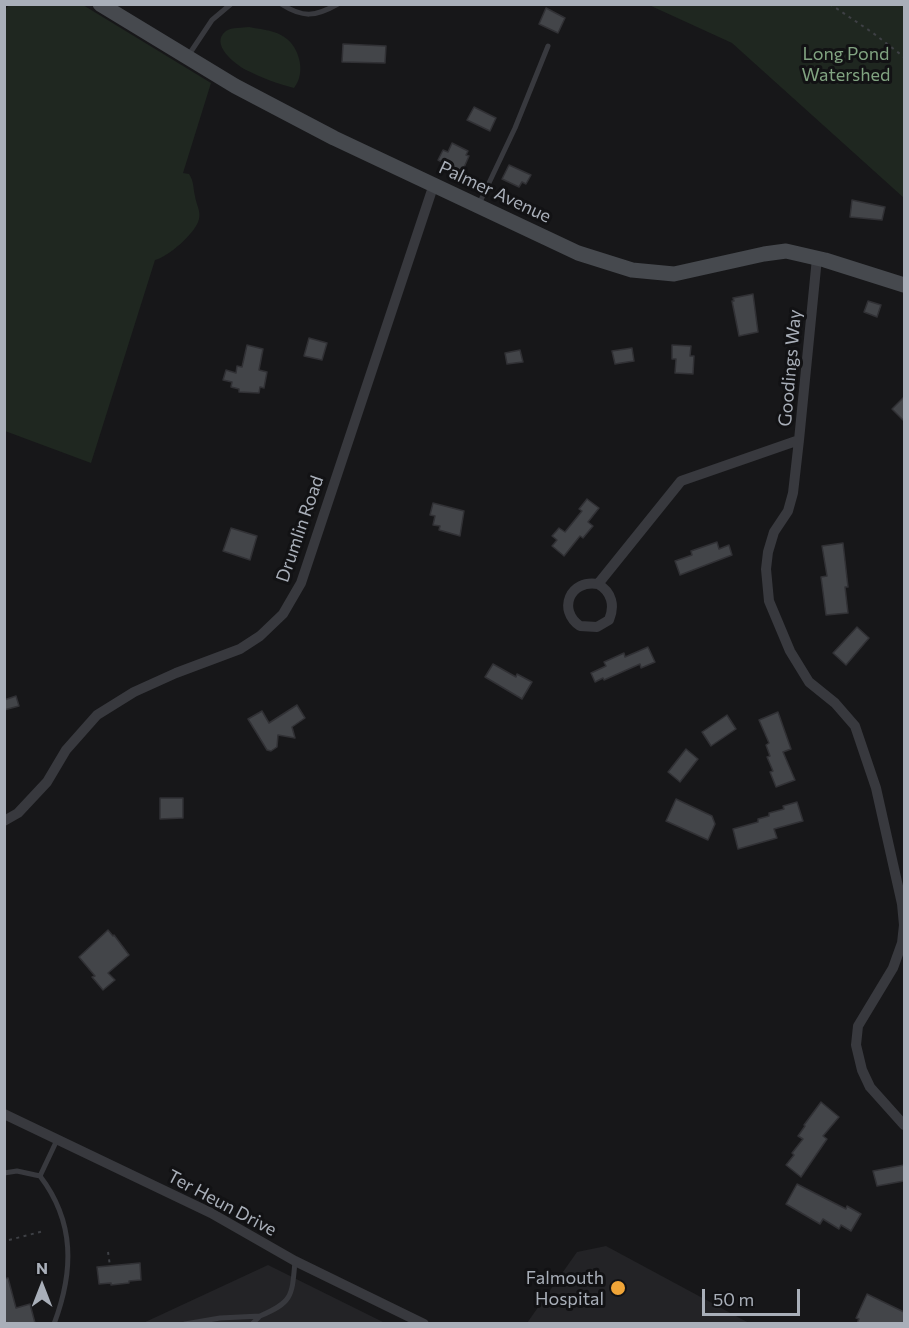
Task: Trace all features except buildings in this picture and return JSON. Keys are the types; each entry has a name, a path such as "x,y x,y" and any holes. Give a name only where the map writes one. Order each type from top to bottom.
{"main road":[{"name":"Palmer Avenue","path":"100,4 235,86 334,138 578,252 632,270 674,274 786,251 817,258 904,285"}],"street":[{"name":"Drumlin Road","path":"4,821 18,813 47,782 66,750 97,714 134,692 176,673 240,649 261,636 283,614 302,583 434,184"},
{"name":"Goodings Way","path":"598,584 681,481 799,440 817,258"},
{"path":"799,440 793,493 788,512 774,532 768,552 766,569 769,601 790,651 809,682 835,703 855,726 876,788 902,904 904,925 902,943 893,968 858,1026 856,1045 862,1070 870,1087 904,1125"},
{"path":"598,584 606,589 611,597 611,614 609,620 601,625 585,628 580,626 571,615 569,597 579,586 598,584"},
{"name":"Ter Heun Drive","path":"4,1114 211,1213 295,1261 424,1323"}],"lane":[{"path":"187,57 212,20 231,4"},
{"path":"281,4 301,15 314,15 338,4"},
{"path":"478,205 515,128 548,46"},
{"path":"40,1176 57,1140"},
{"path":"4,1173 17,1171 40,1176 54,1198 68,1240 68,1276 54,1323"},
{"path":"252,1323 260,1316 283,1306 293,1286 295,1261"},
{"path":"185,1323 260,1316"}],"path":[{"path":"830,4 904,57"},
{"path":"9,1240 44,1231"},
{"path":"108,1252 110,1266"}],"shaded area":[{"name":"Falmouth Hospital","path":"606,1246 749,1323 527,1323 577,1252"},
{"path":"268,1265 385,1323 141,1324"}],"green space":[{"path":"9,5 83,5 211,83 183,173 189,174 192,179 199,219 193,231 181,244 155,260 91,463 5,431 4,11"},
{"name":"Long Pond Watershed","path":"649,5 904,5 904,198 732,43"},
{"path":"249,27 277,33 292,45 300,67 298,81 294,88 246,70 226,53 220,42 226,31"}],"place":[{"name":"Falmouth Hospital","path":"618,1288"}]}
